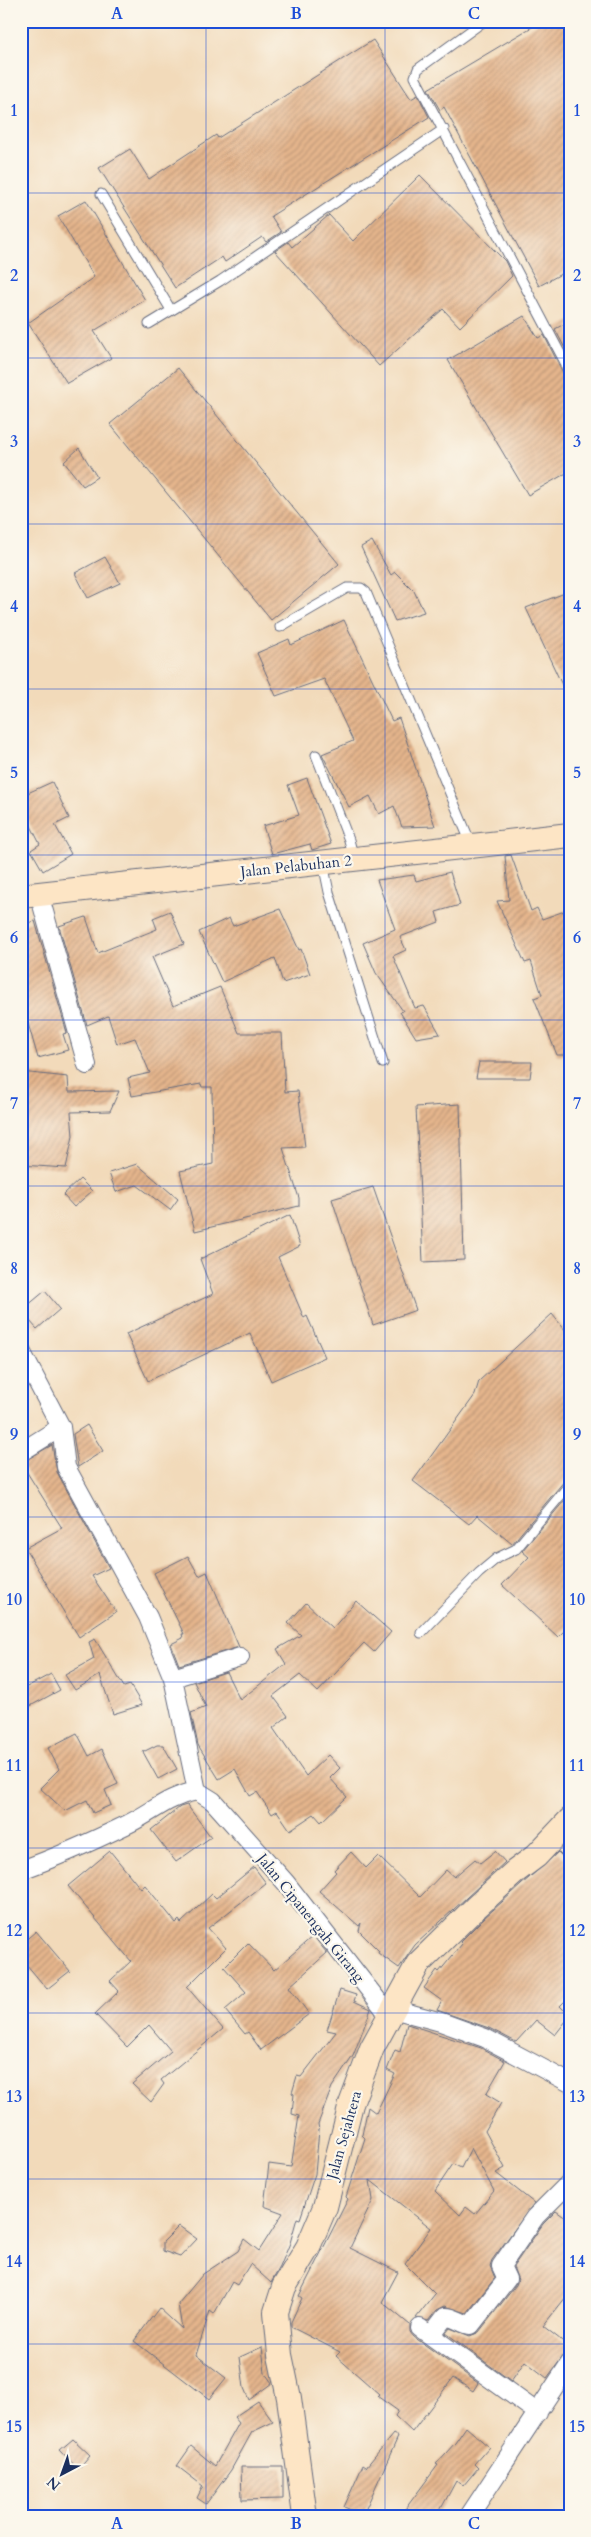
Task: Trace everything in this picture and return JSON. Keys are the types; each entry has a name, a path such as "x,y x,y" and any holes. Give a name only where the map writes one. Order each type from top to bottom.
{"street":[{"name":"Jalan Pelabuhan 2","path":"30,895 570,835"},
{"path":"30,895 87,1066"},
{"path":"21,1351 61,1427 66,1467 148,1617 173,1678 197,1791 168,1799 126,1825 64,1854 21,1870"},
{"path":"21,1452 61,1427"},
{"path":"173,1678 240,1657"},
{"name":"Jalan Cipanengah Girang","path":"197,1791 213,1801 286,1883 391,2012"},
{"name":"Jalan Sejahtera","path":"304,2516 289,2398 280,2355 276,2312 284,2287 308,2247 325,2207 351,2104 372,2048 418,1964 475,1908 542,1850 570,1820"},
{"path":"391,2012 441,2022 485,2038 570,2083"},
{"path":"538,2412 426,2331 445,2317 450,2316 467,2325 471,2325 478,2318 507,2279 501,2266 535,2217 570,2182"},
{"path":"469,2516 570,2362"}],"lane":[{"path":"484,21 416,72 415,77 570,372"},
{"path":"149,324 220,281 444,129"},
{"path":"101,194 171,310"},
{"path":"280,627 347,588 361,588 366,592 472,846"},
{"path":"316,755 349,840 354,859"},
{"path":"323,863 329,892 383,1063"},
{"path":"421,1632 479,1573 497,1558 516,1549 570,1484"}],"building":[{"path":"542,21 570,21 570,269 539,286 444,107 440,110 428,89"},
{"path":"373,40 411,99 418,95 429,117 271,216 281,232 266,242 262,237 225,262 222,257 175,288 99,168 130,149 149,179 216,135 218,138"},
{"path":"420,175 505,261 512,276 460,327 443,309 379,366 275,251 288,242 292,247 329,215 353,241"},
{"path":"86,200 145,300 94,331 111,358 67,383 28,323 94,277 58,216"},
{"path":"524,316 538,338 544,335 564,375 570,378 570,471 528,495 448,360"},
{"path":"570,321 570,358 555,329"},
{"path":"178,368 339,564 271,620 110,424"},
{"path":"79,448 97,477 83,486 64,462"},
{"path":"372,541 391,575 395,572 414,591 424,612 395,621 361,547"},
{"path":"105,557 120,583 88,598 75,573"},
{"path":"570,591 570,702 526,608"},
{"path":"344,620 392,721 399,718 435,826 402,827 394,806 379,814 370,796 349,807 322,754 353,741 324,679 276,696 257,653 289,639 291,645"},
{"path":"307,778 331,844 312,850 310,844 272,854 263,826 299,815 288,785"},
{"path":"52,782 69,818 55,825 71,854 43,871 31,850 40,844 21,806 21,796"},
{"path":"511,855 531,911 537,908 542,919 570,909 570,1055 557,1055 534,998 542,995 531,961 525,963 497,901 509,900 505,856"},
{"path":"450,872 460,905 436,912 439,922 400,937 406,950 393,956 415,1008 424,1006 440,1034 416,1038 400,1012 403,1011 376,973 363,943 395,929 377,880 414,875 416,881"},
{"path":"280,909 299,950 301,949 310,974 283,983 275,958 222,982 199,932 229,918 233,926"},
{"path":"170,911 184,944 152,957 173,1006 220,987 239,1033 282,1033 285,1092 298,1091 305,1147 283,1148 299,1198 299,1206 195,1231 180,1171 213,1164 212,1087 202,1087 201,1084 132,1096 128,1078 150,1073 135,1038 117,1044 108,1016 87,1025 59,926 86,917 98,953 157,929 153,918"},
{"path":"35,921 67,1033 63,1034 68,1050 38,1058 21,999 21,925"},
{"path":"479,1062 532,1062 530,1078 476,1078"},
{"path":"21,1072 68,1077 69,1092 119,1091 110,1111 71,1112 73,1136 66,1168 21,1165"},
{"path":"460,1104 464,1260 423,1262 416,1107"},
{"path":"137,1164 178,1199 170,1210 137,1185 116,1192 109,1173"},
{"path":"80,1179 92,1191 74,1207 63,1195"},
{"path":"373,1187 416,1310 373,1325 332,1199"},
{"path":"290,1215 300,1246 278,1257 304,1318 307,1316 325,1357 271,1381 250,1333 148,1381 126,1334 213,1294 200,1259"},
{"path":"45,1291 60,1309 37,1329 21,1311"},
{"path":"552,1314 570,1336 570,1478 565,1480 512,1544 477,1515 469,1524 413,1481 475,1395 479,1381"},
{"path":"87,1425 103,1451 78,1467 73,1434"},
{"path":"52,1445 57,1472 109,1568 92,1576 116,1612 79,1637 25,1548 62,1528 21,1463"},
{"path":"570,1494 570,1625 558,1637 502,1585 529,1557 522,1551"},
{"path":"188,1556 199,1576 207,1572 239,1647 179,1665 171,1644 183,1638 182,1634 184,1634 154,1573"},
{"path":"356,1601 391,1632 374,1652 364,1643 318,1692 300,1675 273,1696 288,1716 273,1728 306,1776 328,1755 340,1768 330,1778 347,1797 321,1822 314,1814 290,1830 277,1811 272,1814 257,1792 250,1796 235,1769 219,1779 198,1745 191,1713 206,1707 194,1682 226,1672 240,1700 286,1664 277,1649 301,1635 288,1623 306,1603 333,1628"},
{"path":"95,1639 124,1687 130,1685 142,1705 113,1714 100,1675 75,1690 65,1675 94,1659 89,1642"},
{"path":"51,1674 60,1690 21,1711 21,1690"},
{"path":"77,1733 89,1756 102,1749 118,1784 105,1790 111,1805 93,1813 87,1800 65,1811 40,1788 59,1769 48,1748"},
{"path":"157,1745 163,1745 177,1769 158,1779 143,1752"},
{"path":"187,1805 211,1837 176,1862 151,1830 180,1807"},
{"path":"110,1851 141,1889 145,1885 176,1923 179,1920 181,1923 212,1894 216,1898 254,1867 266,1883 208,1928 226,1948 187,1987 223,2029 161,2080 164,2084 151,2102 132,2084 171,2051 149,2025 127,2047 95,2014 119,1991 110,1981 131,1961 68,1886"},
{"path":"495,1851 505,1862 415,1945 399,1968 378,1953 379,1951 359,1931 361,1923 359,1926 319,1891 336,1872 334,1870 351,1852 366,1868 378,1856 420,1897 446,1870 454,1877 475,1859 480,1863"},
{"path":"558,1852 570,1864 570,1996 560,2006 570,2016 555,2035 536,2020 516,2042 489,2028 437,2010 442,2001 424,1988 437,1970 439,1972 462,1944 460,1942 484,1918"},
{"path":"36,1931 70,1971 47,1989 21,1958 21,1944"},
{"path":"313,1936 327,1953 289,1987 309,2014 261,2050 248,2032 245,2034 225,2010 246,1992 224,1967 248,1943 274,1970"},
{"path":"340,1990 356,1995 354,2001 371,2009 353,2056 332,2087 318,2124 315,2174 300,2219 297,2218 290,2243 280,2267 271,2283 250,2264 237,2285 232,2282 214,2314 210,2311 196,2355 226,2378 209,2399 134,2341 159,2308 182,2329 178,2304 203,2274 238,2251 244,2239 259,2251 283,2213 264,2206 269,2164 291,2167 299,2116 292,2114 294,2094 292,2093 297,2076 301,2077 336,2032 327,2030"},
{"path":"407,2024 481,2048 505,2061 486,2094 501,2103 485,2131 505,2168 496,2173 534,2203 492,2260 490,2266 495,2278 467,2313 445,2306 437,2310 428,2321 416,2318 435,2294 405,2264 431,2228 370,2180 373,2200 350,2248 398,2272 382,2302 410,2325 410,2332 414,2337 478,2383 473,2391 453,2378 412,2432 395,2416 398,2411 377,2396 379,2394 336,2356 340,2352 291,2327 291,2322 302,2298 299,2296 348,2199 346,2197 365,2138 362,2135 368,2107 376,2113 395,2074 387,2070 395,2050 400,2052","holes":["471,2148 494,2191 475,2214 466,2207 460,2215 435,2191 453,2164 461,2168"]},
{"path":"556,2211 570,2221 570,2292 543,2326 570,2347 547,2378 525,2361 511,2381 446,2333 450,2328 470,2336 479,2332 516,2285 518,2280 513,2267 543,2224"},
{"path":"179,2226 197,2239 180,2257 163,2251 163,2242"},
{"path":"262,2347 265,2373 272,2383 249,2400 244,2388 240,2357"},
{"path":"258,2401 273,2422 252,2432 231,2470 206,2504 197,2498 203,2486 177,2466 191,2446 215,2466 239,2423 234,2417"},
{"path":"466,2427 489,2447 474,2464 478,2468 463,2486 456,2481 437,2516 400,2516 438,2465 436,2464 455,2443"},
{"path":"393,2434 398,2437 363,2515 344,2507 363,2465 366,2467"},
{"path":"73,2439 90,2455 78,2469 60,2450"},
{"path":"241,2467 283,2467 283,2499 242,2500"}]}
